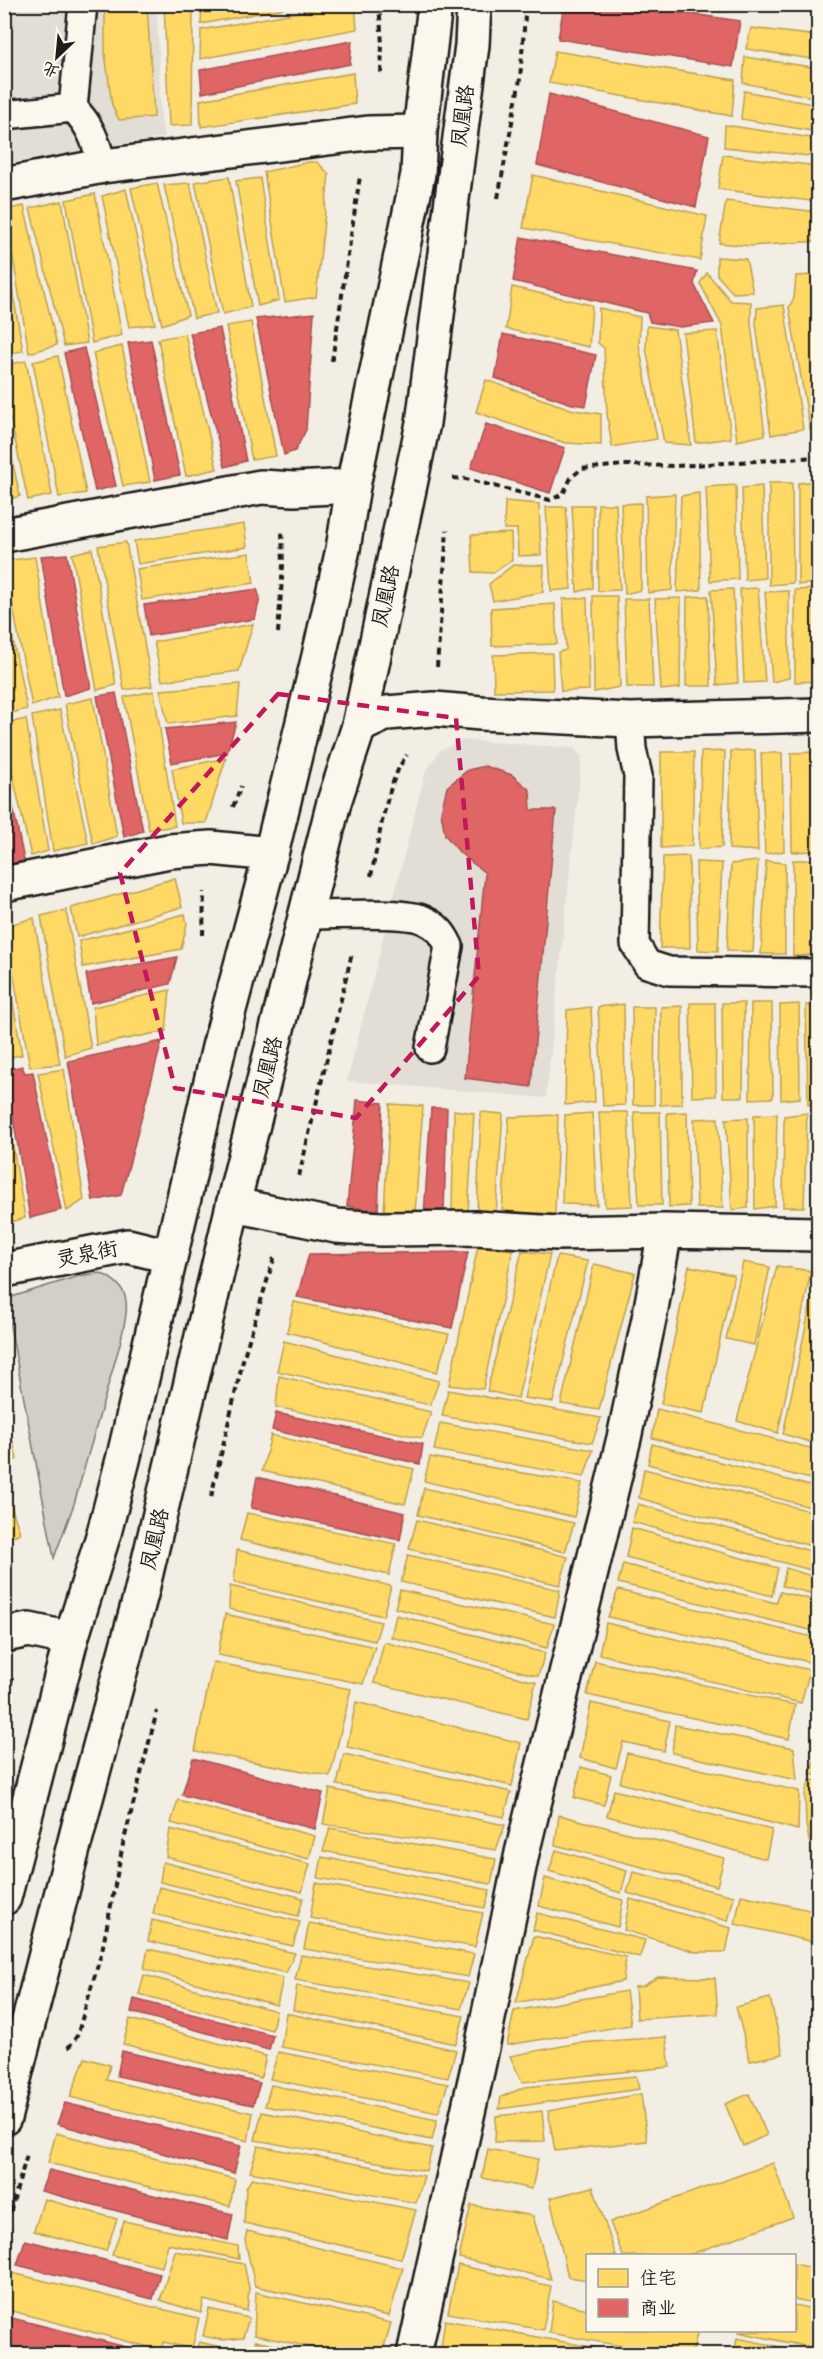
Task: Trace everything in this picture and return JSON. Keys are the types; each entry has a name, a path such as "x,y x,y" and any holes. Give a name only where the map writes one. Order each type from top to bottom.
{"main road":[{"name":"凤凰路","path":"4,1898 71,1639 104,1533 124,1456 219,1047 271,854 344,549 353,486 418,174 420,132 435,4"},
{"name":"凤凰路","path":"4,2118 141,1594 334,802 359,726 423,423 472,45 474,4"},
{"path":"4,185 103,166 368,134 420,132"},
{"path":"4,535 261,487 294,489 353,486"},
{"path":"359,726 387,713 434,709 630,720 819,715"},
{"path":"4,884 169,851 211,848 271,854"},
{"path":"234,1205 336,1226 381,1230 476,1228 557,1233 665,1231 819,1234"},
{"path":"414,2355 478,2067 522,1853 624,1438 665,1231"},
{"name":"灵泉街","path":"4,1270 128,1246 169,1256"},
{"path":"4,1635 29,1630 71,1639"}],"lane":[{"path":"73,108 83,4"},
{"path":"4,115 73,108 85,119 94,134 103,166"},
{"path":"630,720 632,749 638,776 635,944 647,964 669,971 819,973"},
{"path":"306,915 401,915 422,918 442,931 449,946 430,1048"}],"path":[{"path":"332,362 353,211 368,134 381,83 382,44 379,4"},
{"path":"411,476 466,479 550,500 563,494 571,478 581,469 624,465 677,466 819,457"},
{"path":"277,637 283,565 282,528 294,489"},
{"path":"289,1216 393,783 401,764 412,749 424,740 434,709 447,529"},
{"path":"211,848 230,815 242,782"}],"highlighted area":[{"path":"278,694 456,718 479,976 356,1118 175,1088 120,873"}],"shaded area":[{"path":"5,5 157,5 161,119 165,137 5,164"},
{"path":"463,740 573,748 582,756 546,1098 347,1081 425,773 440,750"},
{"path":"100,1273 111,1279 124,1293 125,1321 74,1504 54,1558 5,1299 79,1276"}],"building: 住宅":[{"path":"105,4 147,4 154,117 119,120 112,105 105,53"},
{"path":"164,4 193,4 192,125 169,126"},
{"path":"202,4 307,4 201,24"},
{"path":"343,4 355,4 357,29 200,59 201,30"},
{"path":"669,4 724,4 723,12"},
{"path":"751,28 818,36 818,60 746,49"},
{"path":"555,51 735,80 732,116 549,83"},
{"path":"745,57 818,68 818,98 743,83"},
{"path":"353,73 355,104 201,127 200,100"},
{"path":"744,91 818,105 818,132 741,119"},
{"path":"725,125 818,139 818,157 724,147"},
{"path":"723,155 818,166 818,202 718,189"},
{"path":"317,162 329,174 316,297 285,302 264,172"},
{"path":"533,175 707,216 700,260 523,228"},
{"path":"229,177 251,307 223,314 195,182"},
{"path":"260,178 279,300 258,306 236,181"},
{"path":"157,183 188,315 162,325 131,188"},
{"path":"190,183 217,313 194,318 164,185"},
{"path":"126,189 155,324 129,327 102,196"},
{"path":"95,194 122,335 92,343 66,200"},
{"path":"62,201 87,343 64,346 30,208"},
{"path":"726,201 818,212 818,241 751,246 719,243"},
{"path":"24,206 57,345 29,353 5,210"},
{"path":"4,242 23,351 4,354"},
{"path":"717,257 746,259 753,292 733,293 717,275"},
{"path":"707,273 731,301 751,302 751,324 765,435 737,441 722,326 700,283"},
{"path":"815,275 818,299 818,429 810,430 789,307 794,298 796,276"},
{"path":"512,287 592,305 589,347 506,329"},
{"path":"784,305 803,429 771,435 756,324 757,308"},
{"path":"599,308 640,317 639,345 657,439 612,447 607,414 604,348 598,343"},
{"path":"251,322 276,456 252,460 226,326"},
{"path":"647,326 675,330 691,445 664,443 646,348"},
{"path":"717,331 731,438 696,443 683,333"},
{"path":"185,334 217,469 186,476 158,339"},
{"path":"122,346 150,482 123,486 93,353"},
{"path":"58,356 86,493 59,497 33,362"},
{"path":"26,361 52,495 28,500 4,389 4,365"},
{"path":"486,380 574,410 601,414 601,445 565,443 476,412"},
{"path":"4,423 20,496 4,501"},
{"path":"817,481 815,583 798,585 798,483"},
{"path":"769,483 792,483 793,583 769,585"},
{"path":"736,485 738,579 710,581 706,487"},
{"path":"762,486 765,578 745,580 742,488"},
{"path":"699,493 701,590 677,592 681,496"},
{"path":"675,494 672,590 648,593 646,496"},
{"path":"505,501 539,504 541,555 518,556 517,529 504,529"},
{"path":"641,503 641,590 625,594 621,504"},
{"path":"598,504 616,504 620,590 598,591"},
{"path":"572,505 593,505 593,588 577,592"},
{"path":"546,507 566,507 571,589 551,591"},
{"path":"244,524 247,547 138,564 134,541"},
{"path":"511,533 512,560 493,573 473,572 471,535"},
{"path":"126,542 152,686 124,690 98,546"},
{"path":"92,549 116,685 97,690 72,554"},
{"path":"249,553 254,583 142,600 137,569"},
{"path":"35,557 58,697 32,706 4,561"},
{"path":"513,565 544,565 543,592 493,601 489,584"},
{"path":"758,588 765,682 744,683 740,589"},
{"path":"733,589 738,683 717,685 711,590"},
{"path":"818,589 818,681 795,682 795,590"},
{"path":"789,591 789,678 772,682 765,592"},
{"path":"4,596 27,709 4,715"},
{"path":"593,596 617,596 620,687 594,692"},
{"path":"708,596 711,686 686,686 687,597"},
{"path":"587,598 589,690 561,691 558,652 566,650 563,599"},
{"path":"681,598 680,688 661,690 655,599"},
{"path":"624,599 649,599 653,687 627,687"},
{"path":"555,604 557,644 492,646 491,608"},
{"path":"253,624 239,671 162,681 154,642"},
{"path":"552,653 553,690 494,691 493,655"},
{"path":"240,684 237,716 168,724 160,690"},
{"path":"154,691 175,826 149,830 124,697"},
{"path":"93,698 117,836 93,844 65,704"},
{"path":"60,710 88,843 53,851 32,716"},
{"path":"26,719 48,851 31,856 4,737 4,724"},
{"path":"755,750 758,851 729,849 731,751"},
{"path":"725,751 722,847 699,849 701,752"},
{"path":"661,752 694,752 692,846 661,848"},
{"path":"815,752 816,851 792,852 791,753"},
{"path":"761,753 782,753 784,851 765,854"},
{"path":"226,758 206,823 181,823 172,769"},
{"path":"689,856 690,948 660,948 663,857"},
{"path":"793,860 815,860 816,955 793,956"},
{"path":"758,861 753,952 727,950 731,864"},
{"path":"766,861 785,863 785,954 761,954"},
{"path":"696,862 722,863 718,951 698,950"},
{"path":"175,878 182,907 77,937 71,908"},
{"path":"66,910 91,1048 65,1056 41,916"},
{"path":"185,914 187,924 181,949 83,967 79,941"},
{"path":"34,918 60,1064 30,1067 5,926"},
{"path":"4,950 22,1055 4,1058"},
{"path":"170,990 166,1031 96,1045 93,1007"},
{"path":"690,1003 715,1003 716,1096 692,1097"},
{"path":"722,1003 744,1003 743,1097 723,1097"},
{"path":"751,1003 772,1003 773,1098 750,1099"},
{"path":"624,1004 625,1105 603,1106 598,1007"},
{"path":"799,1004 800,1098 781,1100 780,1005"},
{"path":"806,1005 818,1006 818,1104 808,1105"},
{"path":"682,1006 682,1104 660,1105 661,1007"},
{"path":"591,1007 595,1102 565,1105 567,1010"},
{"path":"632,1007 655,1007 654,1105 633,1105"},
{"path":"64,1069 84,1200 67,1211 38,1073"},
{"path":"4,1092 25,1218 4,1224"},
{"path":"390,1104 423,1106 415,1213 384,1213"},
{"path":"454,1110 474,1113 468,1212 452,1212"},
{"path":"481,1112 503,1114 496,1213 477,1211"},
{"path":"599,1112 628,1112 632,1206 605,1207"},
{"path":"634,1112 660,1112 662,1205 639,1205"},
{"path":"687,1112 689,1206 669,1207 667,1113"},
{"path":"815,1112 818,1112 818,1207 812,1208"},
{"path":"592,1113 597,1205 562,1204 565,1115"},
{"path":"807,1113 804,1207 783,1207 784,1116"},
{"path":"777,1114 775,1206 755,1209 754,1115"},
{"path":"558,1115 555,1214 502,1211 509,1117"},
{"path":"718,1118 723,1208 697,1208 694,1119"},
{"path":"748,1118 748,1208 732,1210 726,1119"},
{"path":"478,1246 513,1250 483,1389 449,1385"},
{"path":"522,1251 550,1254 518,1398 487,1391"},
{"path":"557,1256 588,1261 553,1402 524,1398"},
{"path":"743,1262 770,1267 754,1345 726,1339"},
{"path":"594,1264 635,1273 599,1410 561,1404"},
{"path":"689,1266 734,1275 704,1413 661,1404"},
{"path":"777,1266 811,1271 778,1433 737,1421"},
{"path":"818,1269 818,1404 810,1442 783,1434"},
{"path":"294,1302 449,1334 437,1372 287,1332"},
{"path":"284,1341 439,1381 430,1405 277,1371"},
{"path":"279,1376 431,1412 422,1438 276,1407"},
{"path":"448,1390 601,1418 592,1443 442,1416"},
{"path":"4,1404 17,1459 4,1468"},
{"path":"657,1409 818,1450 818,1481 652,1438"},
{"path":"440,1423 593,1450 584,1477 434,1450"},
{"path":"271,1435 414,1469 405,1504 262,1471"},
{"path":"652,1444 818,1488 818,1509 648,1464"},
{"path":"430,1457 582,1483 574,1517 424,1481"},
{"path":"644,1469 818,1513 818,1548 639,1498"},
{"path":"4,1484 20,1533 4,1540"},
{"path":"424,1488 574,1523 565,1552 418,1515"},
{"path":"638,1504 818,1553 818,1572 632,1522"},
{"path":"247,1513 396,1544 389,1575 240,1540"},
{"path":"417,1520 568,1557 560,1585 409,1549"},
{"path":"632,1528 778,1568 772,1596 626,1557"},
{"path":"237,1550 391,1586 383,1616 234,1582"},
{"path":"408,1555 560,1590 555,1617 401,1582"},
{"path":"623,1564 776,1603 780,1592 818,1601 818,1632 618,1583"},
{"path":"786,1568 818,1578 818,1595 782,1586"},
{"path":"230,1586 381,1622 375,1641 229,1609"},
{"path":"400,1590 554,1624 547,1648 395,1608"},
{"path":"618,1590 817,1638 810,1662 608,1617"},
{"path":"225,1614 375,1647 363,1684 218,1655"},
{"path":"396,1615 545,1653 538,1676 391,1637"},
{"path":"606,1623 810,1670 801,1703 599,1654"},
{"path":"384,1642 536,1682 527,1719 374,1683"},
{"path":"595,1661 795,1705 789,1739 587,1695"},
{"path":"213,1662 351,1689 330,1776 195,1751"},
{"path":"356,1702 521,1743 512,1786 347,1747"},
{"path":"591,1703 670,1721 664,1751 623,1742 616,1768 580,1758"},
{"path":"675,1725 794,1748 797,1780 672,1753"},
{"path":"818,1750 818,1776 810,1774"},
{"path":"627,1753 799,1791 798,1830 620,1783"},
{"path":"344,1754 511,1792 504,1817 337,1785"},
{"path":"581,1767 611,1775 604,1805 574,1798"},
{"path":"810,1780 818,1781 818,1843 810,1845 806,1824 805,1794"},
{"path":"330,1789 505,1825 496,1850 323,1824"},
{"path":"614,1790 772,1830 766,1859 607,1816"},
{"path":"178,1800 315,1836 309,1859 171,1823"},
{"path":"559,1815 724,1858 717,1886 555,1845"},
{"path":"330,1828 496,1859 491,1884 323,1851"},
{"path":"170,1829 310,1864 302,1892 166,1857"},
{"path":"556,1850 627,1871 621,1893 549,1871"},
{"path":"322,1857 490,1890 485,1908 318,1878"},
{"path":"163,1862 303,1898 298,1916 160,1882"},
{"path":"633,1872 734,1896 728,1921 627,1893"},
{"path":"545,1878 623,1900 618,1927 539,1906"},
{"path":"316,1883 483,1913 475,1947 310,1918"},
{"path":"159,1887 300,1922 293,1946 153,1914"},
{"path":"741,1895 818,1912 818,1943 735,1924"},
{"path":"630,1899 731,1928 726,1952 696,1952 624,1930"},
{"path":"537,1913 645,1940 640,1957 533,1930"},
{"path":"152,1920 295,1953 286,1973 148,1941"},
{"path":"309,1923 474,1954 468,1977 304,1949"},
{"path":"534,1936 626,1957 623,1981 516,2003"},
{"path":"148,1949 283,1978 277,2005 144,1969"},
{"path":"301,1955 469,1983 461,2009 295,1980"},
{"path":"144,1975 276,2011 272,2030 139,1994"},
{"path":"658,1977 715,1978 718,2014 637,2019 635,1987 643,1986"},
{"path":"297,1986 464,2016 456,2044 293,2010"},
{"path":"626,1991 631,2025 507,2045 514,2011"},
{"path":"770,1998 783,2054 750,2061 736,2007"},
{"path":"286,2013 456,2050 448,2078 281,2047"},
{"path":"130,2019 266,2056 261,2078 123,2044"},
{"path":"666,2037 670,2067 522,2082 510,2056 578,2043"},
{"path":"278,2052 448,2084 438,2113 270,2079"},
{"path":"85,2058 110,2065 106,2080 253,2113 248,2141 70,2097"},
{"path":"636,2076 639,2089 499,2109 501,2097 525,2087"},
{"path":"271,2085 437,2120 432,2140 265,2106"},
{"path":"641,2094 647,2141 555,2151 548,2111"},
{"path":"749,2094 767,2135 743,2146 725,2104"},
{"path":"542,2111 545,2141 495,2142 496,2116"},
{"path":"262,2112 432,2148 426,2171 255,2140"},
{"path":"56,2133 235,2179 230,2206 48,2163"},
{"path":"258,2146 424,2176 416,2203 250,2172"},
{"path":"488,2149 538,2159 532,2189 482,2178"},
{"path":"773,2163 793,2217 691,2254 622,2254 610,2222"},
{"path":"252,2178 416,2210 401,2259 244,2223 246,2188"},
{"path":"593,2187 615,2254 586,2254 586,2280 568,2277 550,2198"},
{"path":"44,2199 117,2219 106,2251 34,2231"},
{"path":"471,2205 533,2216 551,2279 459,2258"},
{"path":"124,2221 238,2246 239,2259 168,2244 162,2267 112,2255"},
{"path":"247,2231 403,2268 389,2316 255,2286 245,2240"},
{"path":"175,2251 244,2264 249,2288 247,2311 204,2300 201,2313 160,2300"},
{"path":"796,2264 818,2269 818,2304 796,2299"},
{"path":"458,2265 551,2286 543,2330 448,2313"},
{"path":"12,2273 199,2318 192,2349 164,2342 160,2350 4,2309"},
{"path":"256,2292 391,2323 382,2354 343,2354 254,2335"},
{"path":"553,2301 586,2309 586,2332 698,2332 692,2354 667,2354 549,2333"},
{"path":"796,2305 818,2310 818,2349 738,2332 796,2332"},
{"path":"209,2309 249,2318 243,2338 222,2340 203,2336"},
{"path":"445,2320 597,2348 596,2354 440,2354"},
{"path":"737,2338 815,2354 734,2354"},
{"path":"255,2341 316,2354 260,2354"},
{"path":"199,2342 225,2348 247,2345 251,2354 195,2354"}],"building: 商业":[{"path":"564,4 622,4 740,21 733,67 558,39"},
{"path":"352,41 350,64 202,93 200,70"},
{"path":"549,94 709,136 696,207 537,165"},
{"path":"521,237 697,271 694,284 714,323 680,327 650,322 647,313 513,281"},
{"path":"314,313 306,430 295,451 284,455 256,319"},
{"path":"220,328 246,461 225,467 190,333"},
{"path":"503,334 596,355 586,406 572,404 495,378"},
{"path":"151,340 180,475 155,480 128,343"},
{"path":"84,348 116,486 95,491 64,353"},
{"path":"486,424 565,448 550,493 471,468"},
{"path":"67,554 91,688 64,696 41,556"},
{"path":"257,589 260,598 255,619 149,636 144,605"},
{"path":"116,693 143,831 124,837 97,696"},
{"path":"236,722 227,753 172,763 165,729"},
{"path":"4,763 25,865 4,870"},
{"path":"485,766 512,775 530,790 531,810 556,810 531,1087 465,1078 485,873 460,853 445,835 441,812 447,787 468,770"},
{"path":"177,957 170,984 91,1003 86,974"},
{"path":"162,1041 121,1195 93,1201 68,1061"},
{"path":"22,1066 25,1073 33,1072 61,1210 30,1218 5,1070"},
{"path":"357,1100 383,1103 378,1211 347,1206"},
{"path":"431,1108 447,1108 444,1213 424,1216"},
{"path":"468,1252 452,1328 297,1297 309,1254"},
{"path":"276,1413 423,1444 420,1464 272,1430"},
{"path":"257,1477 405,1513 400,1540 251,1508"},
{"path":"193,1758 323,1793 315,1829 182,1795"},
{"path":"134,1999 273,2035 269,2050 131,2012"},
{"path":"122,2051 260,2083 253,2105 117,2076"},
{"path":"65,2103 241,2146 234,2173 57,2124"},
{"path":"49,2170 233,2214 228,2240 41,2191"},
{"path":"25,2240 160,2274 153,2299 17,2265"},
{"path":"4,2316 154,2354 4,2354"}]}
